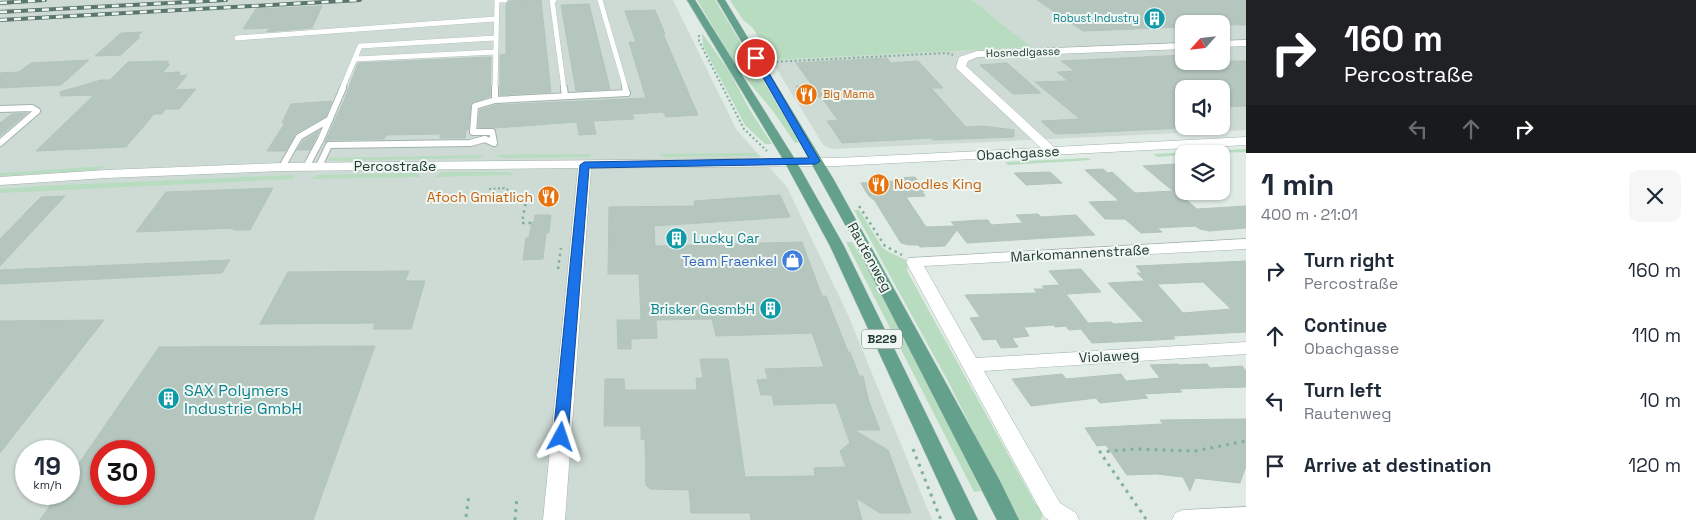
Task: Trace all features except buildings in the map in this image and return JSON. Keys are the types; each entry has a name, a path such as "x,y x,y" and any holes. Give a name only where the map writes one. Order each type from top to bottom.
{"main road":[{"name":"Rautenweg","path":"691,0 707,29 790,161 837,246 967,520"},
{"name":"Rautenweg","path":"721,0 866,247 1008,520"}],"street":[{"path":"1230,44 1246,43"},
{"name":"Hosnedlgasse","path":"1051,151 970,76 962,66 963,59 977,54 1175,46"},
{"name":"Obachgasse","path":"790,161 846,161 1246,141"},
{"name":"Percostraße","path":"0,181 106,174 312,166 584,165 790,161"},
{"path":"554,520 584,165"},
{"name":"Markomannenstraße","path":"914,262 1246,244"},
{"path":"914,262 1052,510 1068,520"},
{"name":"Violaweg","path":"971,365 1246,348"},
{"path":"1182,520 1246,517"}],"lane":[{"path":"495,100 495,19 497,0 505,0"},
{"path":"553,0 565,96"},
{"path":"312,166 329,145 470,143 485,139 494,143 492,132 473,132 475,106 495,100 627,93 600,0"},
{"path":"237,38 495,19"},
{"path":"312,166 360,46 495,38"},
{"path":"354,59 495,52"},
{"path":"0,109 32,108 36,111 0,144"},
{"path":"282,167 299,137 330,119"}],"path":[{"path":"699,32 699,41 744,129 769,153"},
{"path":"770,62 947,53 952,55"},
{"path":"489,189 505,188 526,201 522,223 532,223"},
{"path":"858,206 885,246 914,262"},
{"path":"1146,518 1134,505 1100,452 1135,449 1195,451 1246,441"},
{"path":"466,517 470,495"},
{"path":"514,520 517,496"}],"shaded area":[{"path":"0,0 673,0 736,129 787,187 848,315 932,520 0,520 0,8 36,6 0,7"},
{"path":"972,0 1246,0 1246,130 1230,131 1230,80 1175,80 1175,133 833,149 824,146 771,60 1030,47"}],"green space":[{"path":"697,0 715,0 800,142 795,143 773,111 738,69"},
{"path":"730,0 972,0 1031,47 771,60 753,28 743,20"},
{"path":"702,33 729,71 751,112 772,144 765,144 745,125 703,46"},
{"path":"1246,149 1246,152 1230,153 1230,150"},
{"path":"755,153 761,156 664,157 659,154"},
{"path":"1175,153 1175,156 1157,157 1154,154"},
{"path":"590,154 590,157 500,158 496,155"},
{"path":"485,155 480,158 331,161 328,158"},
{"path":"1088,158 1091,160 1008,165 1005,162"},
{"path":"105,166 96,170 0,176 0,173"},
{"path":"441,172 510,172 513,175 435,177"},
{"path":"417,173 421,177 310,179 317,175"},
{"path":"292,175 294,177 292,179 0,193 0,189 41,186"},
{"path":"854,210 859,210 882,247 908,261 907,271 1035,503 1043,512 1041,520 1017,520 949,383"},
{"path":"846,242 852,242 885,294 981,491 974,492"}],"railway":[{"path":"0,3 45,0"},
{"path":"0,12 226,0"},
{"path":"0,20 360,0"}],"place":[{"name":"Robust Industry","path":"1155,18"},
{"name":"Big Mama","path":"807,94"},
{"name":"Noodles King","path":"878,184"},
{"name":"Afoch Gmiatlich","path":"549,197"},
{"name":"Lucky Car","path":"677,238"},
{"name":"Team Fraenkel","path":"793,261"},
{"name":"Brisker GesmbH","path":"771,309"},
{"name":"SAX Polymers Industrie GmbH","path":"168,399"}],"route":[{"path":"561,437 584,165 816,161 756,58"}]}
